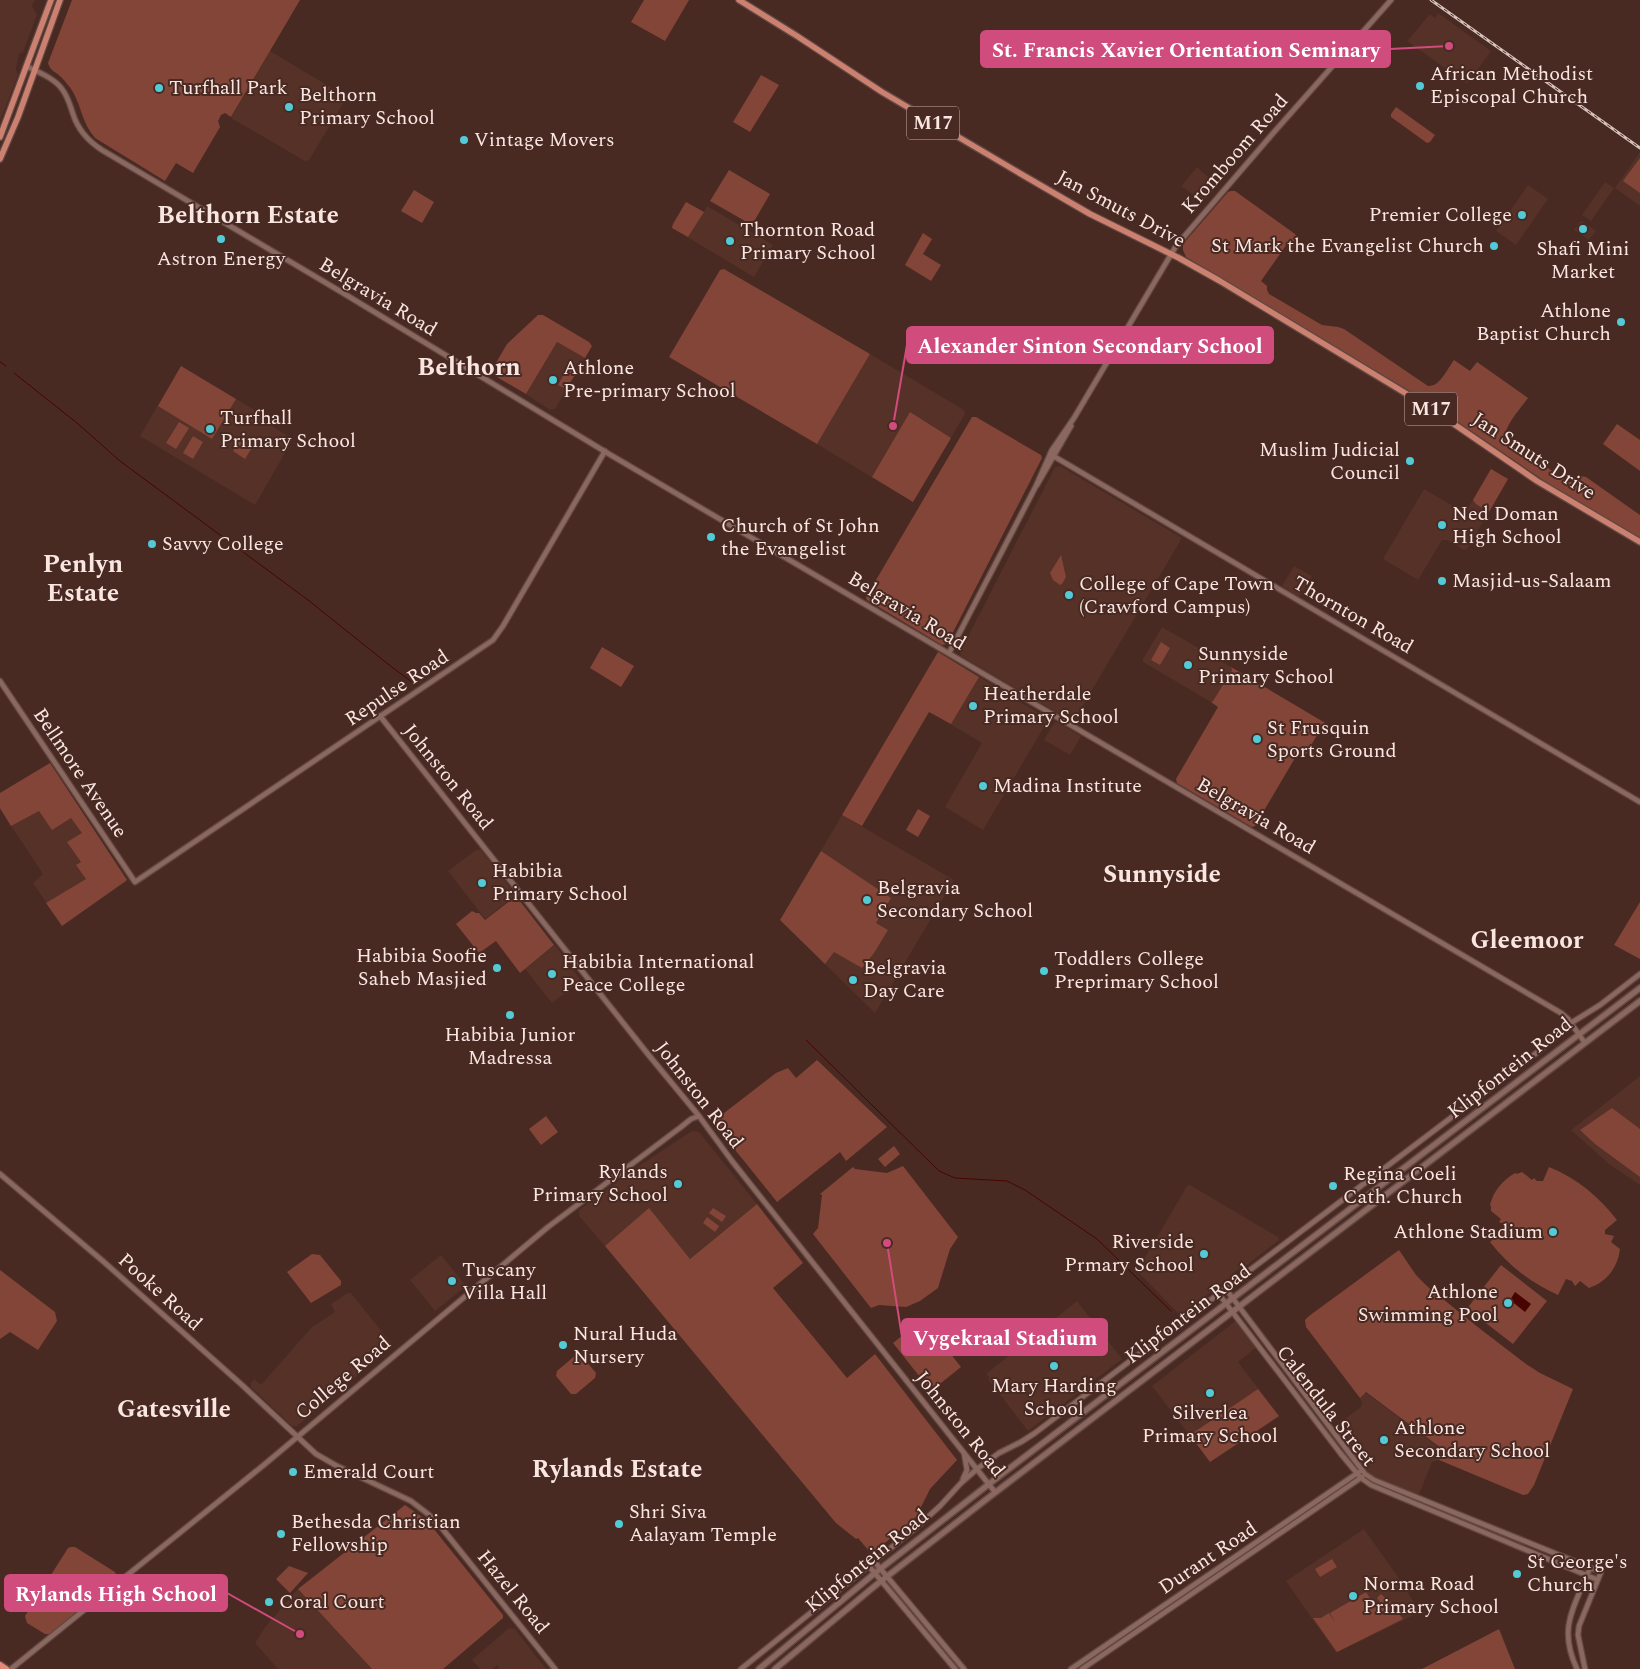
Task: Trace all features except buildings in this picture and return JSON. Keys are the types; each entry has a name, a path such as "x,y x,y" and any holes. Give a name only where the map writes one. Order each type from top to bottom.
{"highway":[{"path":"0,1665 6,1669"}],"main road":[{"path":"0,137 51,0"},
{"path":"0,158 16,124 60,0"},
{"name":"Jan Smuts Drive","path":"740,0 882,92 990,157 1090,214 1171,254 1220,281 1435,411 1537,481 1640,542"},
{"name":"Klipfontein Road","path":"759,1669 880,1568 1640,988"},
{"name":"Klipfontein Road","path":"775,1669 881,1581 995,1492 1640,1001"}],"street":[{"name":"Kromboom Road","path":"949,654 1052,455 1171,254 1200,217 1391,0"},
{"name":"Belgravia Road","path":"26,66 61,87 68,97 79,128 86,138 97,147 605,451 1552,1008 1564,1016 1585,1043"},
{"name":"Repulse Road","path":"135,882 488,645 497,636 605,451"},
{"name":"Thornton Road","path":"1052,455 1640,802"},
{"name":"Bellmore Avenue","path":"0,681 135,882"},
{"name":"Johnston Road","path":"380,716 699,1116 762,1199 995,1492"},
{"path":"741,1669 932,1514 961,1482 977,1469 999,1453 1035,1433 1539,1051 1571,1024 1600,1005 1640,974"},
{"name":"College Road","path":"11,1669 296,1437 558,1219 680,1126 699,1116"},
{"name":"Pooke Road","path":"0,1174 104,1262 242,1385 296,1437"},
{"name":"Calendula Street","path":"1218,1293 1361,1478 1371,1484 1598,1580 1601,1572 1374,1480 1363,1472 1225,1288"},
{"path":"1298,1396 1303,1392"},
{"name":"Hazel Road","path":"296,1437 326,1461 401,1495 428,1514 441,1527 556,1669"},
{"path":"961,1482 967,1470 964,1451"},
{"name":"Durant Road","path":"1071,1669 1308,1507 1357,1474 1363,1472"},
{"name":"Durant Road","path":"1082,1669 1312,1513 1361,1478 1363,1472"},
{"path":"1308,1507 1312,1513"},
{"path":"874,1561 964,1669"},
{"path":"868,1565 954,1669"},
{"path":"1577,1669 1570,1646 1568,1628 1571,1615 1590,1568"},
{"path":"1585,1669 1578,1629 1581,1617 1598,1580"}],"shaded area":[{"path":"0,0 35,0 32,6 37,15 23,52 19,54 16,69 18,75 0,121"},
{"name":"Turfhall Park","path":"72,0 300,0 231,117 225,113 221,115 218,121 220,127 193,173 176,163 165,181 95,138 87,127 72,90 49,66 48,63"},
{"path":"644,0 689,0 665,41 631,22"},
{"path":"1438,13 1491,51 1467,84 1407,41 1430,14 1435,18"},
{"name":"Belthorn Primary School","path":"270,51 347,97 309,160 305,161 231,118"},
{"path":"761,75 779,85 750,132 733,122"},
{"path":"1396,107 1435,135 1430,142 1427,143 1391,117"},
{"path":"1640,152 1640,206 1615,188"},
{"path":"1640,158 1640,193 1623,181"},
{"path":"1197,167 1218,186 1203,202 1181,186"},
{"path":"729,170 770,194 752,225 710,201"},
{"path":"1605,182 1614,188 1591,221 1582,215"},
{"name":"Premier College","path":"1528,185 1548,199 1516,245 1496,231"},
{"path":"414,190 434,202 422,223 401,211"},
{"path":"1235,191 1296,236 1293,247 1287,244 1261,281 1267,286 1269,294 1322,325 1344,329 1428,386 1432,386 1440,381 1454,360 1470,371 1477,362 1528,398 1509,424 1506,439 1568,482 1574,482 1580,476 1586,477 1640,515 1640,538 1546,482 1433,405 1186,257 1183,244 1228,192"},
{"name":"Thornton Road Primary School","path":"686,202 704,212 707,206 773,245 754,277 672,228"},
{"path":"686,202 704,212 688,237 672,228"},
{"name":"Shafi Mini Market","path":"1582,221 1596,231 1589,240 1574,230"},
{"path":"923,233 932,239 923,254 941,265 931,281 905,265"},
{"path":"724,269 870,354 817,444 669,357 720,270"},
{"path":"538,315 543,315 589,342 592,346 585,358 557,342 526,394 490,373 507,344"},
{"name":"Athlone Pre-primary School","path":"557,342 585,358 555,409 550,410 526,394"},
{"path":"870,354 964,410 965,414 913,502 817,444"},
{"path":"569,365 578,370 566,389 558,385"},
{"name":"Turfhall Primary School","path":"181,366 268,418 266,422 293,439 255,505 140,436"},
{"path":"181,366 236,399 212,439 158,406"},
{"path":"910,412 951,438 913,502 872,477"},
{"path":"972,417 976,417 1041,455 1042,458 947,644 942,645 867,600 866,597"},
{"path":"179,422 189,428 176,449 166,443"},
{"path":"1617,424 1640,440 1640,471 1603,444"},
{"path":"193,436 203,442 193,459 183,453"},
{"path":"240,439 253,446 245,459 233,451"},
{"name":"College of Cape Town (Crawford Campus)","path":"1060,466 1182,538 1073,722 961,656 960,652 1055,467"},
{"name":"Ned Doman High School","path":"1491,469 1508,479 1467,549 1464,550 1447,540 1442,540 1418,580 1383,559 1424,489 1465,513"},
{"path":"1491,469 1508,479 1489,512 1473,500"},
{"path":"1061,555 1066,577 1060,585 1053,580 1050,573"},
{"path":"1294,566 1312,576 1299,597 1282,586"},
{"name":"Sunnyside Primary School","path":"1162,627 1231,667 1232,670 1213,701 1211,702 1143,662"},
{"path":"1161,642 1170,648 1160,665 1151,660"},
{"path":"602,647 634,666 621,687 590,668"},
{"name":"Heatherdale Primary School","path":"938,652 1045,717 1047,722 983,830 945,807 982,743 910,700"},
{"path":"938,652 979,677 951,724 929,712 862,826 842,815"},
{"name":"St Frusquin Sports Ground","path":"1231,667 1327,724 1323,725 1306,754 1306,758 1300,756 1295,758 1255,826 1252,827 1177,783 1176,779 1218,707 1211,702 1232,670"},
{"path":"1057,722 1081,736 1070,755 1044,740 1054,723"},
{"path":"50,763 127,881 62,926 33,883 43,874 0,809 0,793"},
{"path":"50,763 127,880 62,926 46,903 86,879 76,865 81,862 67,842 82,833 71,818 52,830 39,811 11,826 0,808 0,793"},
{"path":"918,809 930,816 918,837 906,830"},
{"name":"Belgravia Secondary School","path":"842,815 954,880 875,1013 780,920"},
{"name":"Habibia Primary School","path":"476,850 481,850 516,895 485,919 448,871"},
{"path":"821,851 891,898 876,923 888,930 862,968 834,952 825,964 780,920"},
{"path":"516,896 554,945 520,973 496,941 479,953 456,924 472,911 479,913 485,920"},
{"path":"1640,902 1640,959 1614,945"},
{"name":"Habibia International Peace College","path":"555,945 579,978 579,982 552,1003 525,969"},
{"path":"817,1060 887,1127 846,1161 840,1152 777,1202 715,1125 715,1120 776,1073 788,1068 796,1078"},
{"path":"1640,1076 1640,1185 1609,1164 1571,1130"},
{"path":"1612,1108 1640,1129 1640,1177 1595,1144 1580,1130"},
{"path":"546,1116 558,1132 541,1145 529,1129"},
{"name":"Rylands Primary School","path":"692,1131 699,1132 757,1204 690,1259 649,1209 605,1246 579,1216 579,1210 642,1164"},
{"path":"894,1146 900,1154 885,1167 878,1159"},
{"path":"903,1166 958,1237 950,1249 938,1288 920,1301 906,1307 879,1305 871,1308 813,1234 818,1228 822,1195 820,1194 853,1167 855,1169 887,1173"},
{"name":"Athlone Stadium","path":"1549,1167 1569,1177 1595,1196 1617,1220 1605,1230 1605,1234 1614,1236 1611,1242 1620,1249 1614,1268 1601,1282 1589,1288 1580,1281 1575,1286 1572,1281 1566,1279 1558,1295 1538,1285 1521,1273 1490,1242 1504,1230 1503,1224 1499,1222 1501,1219 1491,1211 1490,1205 1499,1186 1515,1173 1522,1172 1532,1180 1534,1178 1537,1181 1543,1181"},
{"name":"Riverside Prmary School","path":"1190,1185 1278,1237 1279,1240 1180,1315 1137,1271 1187,1186"},
{"path":"757,1204 803,1263 773,1288 847,1378 875,1354 957,1460 930,1489 916,1517 874,1552 869,1551 858,1538 856,1539 836,1523 605,1246 649,1208 690,1259"},
{"path":"713,1208 726,1216 722,1222 709,1213"},
{"path":"707,1217 719,1226 715,1232 703,1223"},
{"path":"1399,1250 1416,1275 1428,1287 1479,1328 1526,1364 1573,1389 1534,1485 1528,1494 1523,1495 1439,1460 1445,1451 1366,1392 1360,1398 1306,1327 1305,1320 1309,1316"},
{"path":"312,1254 320,1255 341,1281 341,1285 311,1303 287,1272"},
{"path":"441,1255 466,1286 435,1311 410,1280"},
{"name":"Athlone Swimming Pool","path":"1501,1265 1547,1301 1513,1344 1469,1310 1469,1306"},
{"path":"0,1270 55,1312 57,1321 38,1350 10,1332 0,1339"},
{"path":"1515,1292 1531,1304 1525,1312 1510,1300"},
{"path":"351,1293 391,1343 390,1348 297,1426 292,1426 251,1387 251,1383 254,1379 261,1385 312,1327 335,1312 331,1304"},
{"name":"Mary Harding School","path":"1077,1301 1122,1359 1061,1406 1059,1405 1055,1408 1055,1410 1028,1431 986,1374"},
{"path":"923,1319 961,1367 931,1391 893,1343"},
{"name":"Silverlea Primary School","path":"1238,1319 1259,1345 1238,1362 1279,1416 1210,1462 1152,1386"},
{"path":"577,1354 581,1355 596,1373 595,1378 576,1394 571,1394 556,1376 557,1371"},
{"path":"1258,1389 1279,1416 1210,1462 1190,1435"},
{"name":"Athlone Secondary School","path":"1365,1392 1445,1452 1439,1460 1432,1462 1418,1497 1365,1474 1331,1429 1361,1407 1360,1398"},
{"path":"405,1505 422,1517 433,1528 503,1615 503,1618 443,1669 372,1669 298,1589"},
{"name":"Norma Road Primary School","path":"1364,1529 1420,1612 1336,1653 1286,1581"},
{"path":"75,1547 115,1572 117,1577 50,1634 45,1634 27,1623 25,1616 68,1548"},
{"path":"1332,1559 1337,1567 1320,1577 1315,1569"},
{"path":"289,1566 308,1573 290,1593 276,1579"},
{"path":"298,1589 372,1669 278,1669 255,1643 266,1626"},
{"path":"1366,1592 1375,1606 1380,1602 1377,1598 1381,1594 1391,1603 1403,1619 1337,1652 1313,1618 1321,1618 1329,1613 1335,1622 1330,1613"},
{"path":"509,1628 515,1629 546,1669 499,1669 497,1665 493,1669 480,1669 472,1660"},
{"path":"1499,1629 1515,1669 1422,1669"}],"waterway":[{"path":"0,362 6,366"},
{"path":"14,373 77,423 120,461 308,600 416,685"},
{"path":"806,1040 939,1171 955,1178 1007,1181 1025,1190 1097,1239 1171,1311"}],"railway":[{"path":"1431,0 1640,148"}],"place":[{"name":"St. Francis Xavier Orientation Seminary","path":"1449,46"},
{"name":"African Methodist Episcopal Church","path":"1420,86"},
{"name":"Turfhall Park","path":"159,88"},
{"name":"Belthorn Primary School","path":"289,107"},
{"name":"Vintage Movers","path":"464,140"},
{"name":"Premier College","path":"1522,215"},
{"name":"Shafi Mini Market","path":"1583,229"},
{"name":"Astron Energy","path":"221,239"},
{"name":"Thornton Road Primary School","path":"730,241"},
{"name":"St Mark the Evangelist Church","path":"1494,246"},
{"name":"Athlone Baptist Church","path":"1621,322"},
{"name":"Athlone Pre-primary School","path":"553,380"},
{"name":"Alexander Sinton Secondary School","path":"893,426"},
{"name":"Turfhall Primary School","path":"210,429"},
{"name":"Muslim Judicial Council","path":"1410,461"},
{"name":"Ned Doman High School","path":"1442,525"},
{"name":"Church of St John the Evangelist","path":"711,537"},
{"name":"Savvy College","path":"152,544"},
{"name":"Masjid-us-Salaam","path":"1442,581"},
{"name":"College of Cape Town (Crawford Campus)","path":"1069,595"},
{"name":"Sunnyside Primary School","path":"1188,665"},
{"name":"Heatherdale Primary School","path":"973,706"},
{"name":"St Frusquin Sports Ground","path":"1257,739"},
{"name":"Madina Institute","path":"983,786"},
{"name":"Habibia Primary School","path":"482,883"},
{"name":"Belgravia Secondary School","path":"867,900"},
{"name":"Habibia Soofie Saheb Masjied","path":"497,968"},
{"name":"Toddlers College Preprimary School","path":"1044,971"},
{"name":"Habibia International Peace College","path":"552,974"},
{"name":"Belgravia Day Care","path":"853,980"},
{"name":"Habibia Junior Madressa","path":"510,1015"},
{"name":"Rylands Primary School","path":"678,1184"},
{"name":"Regina Coeli Cath. Church","path":"1333,1186"},
{"name":"Athlone Stadium","path":"1553,1232"},
{"name":"Vygekraal Stadium","path":"887,1243"},
{"name":"Riverside Prmary School","path":"1204,1254"},
{"name":"Tuscany Villa Hall","path":"452,1281"},
{"name":"Athlone Swimming Pool","path":"1508,1303"},
{"name":"Nural Huda Nursery","path":"563,1345"},
{"name":"Mary Harding School","path":"1054,1366"},
{"name":"Silverlea Primary School","path":"1210,1393"},
{"name":"Athlone Secondary School","path":"1384,1440"},
{"name":"Emerald Court","path":"293,1472"},
{"name":"Shri Siva Aalayam Temple","path":"619,1524"},
{"name":"Bethesda Christian Fellowship","path":"281,1534"},
{"name":"St George's Church","path":"1517,1574"},
{"name":"Norma Road Primary School","path":"1353,1596"},
{"name":"Coral Court","path":"269,1602"},
{"name":"Rylands High School","path":"300,1634"}],"district":[{"name":"Belthorn Estate","path":"248,216"},
{"name":"Belthorn","path":"469,368"},
{"name":"Penlyn Estate","path":"83,580"},
{"name":"Sunnyside","path":"1162,875"},
{"name":"Gleemoor","path":"1527,941"},
{"name":"Gatesville","path":"174,1410"},
{"name":"Rylands Estate","path":"617,1470"}]}
